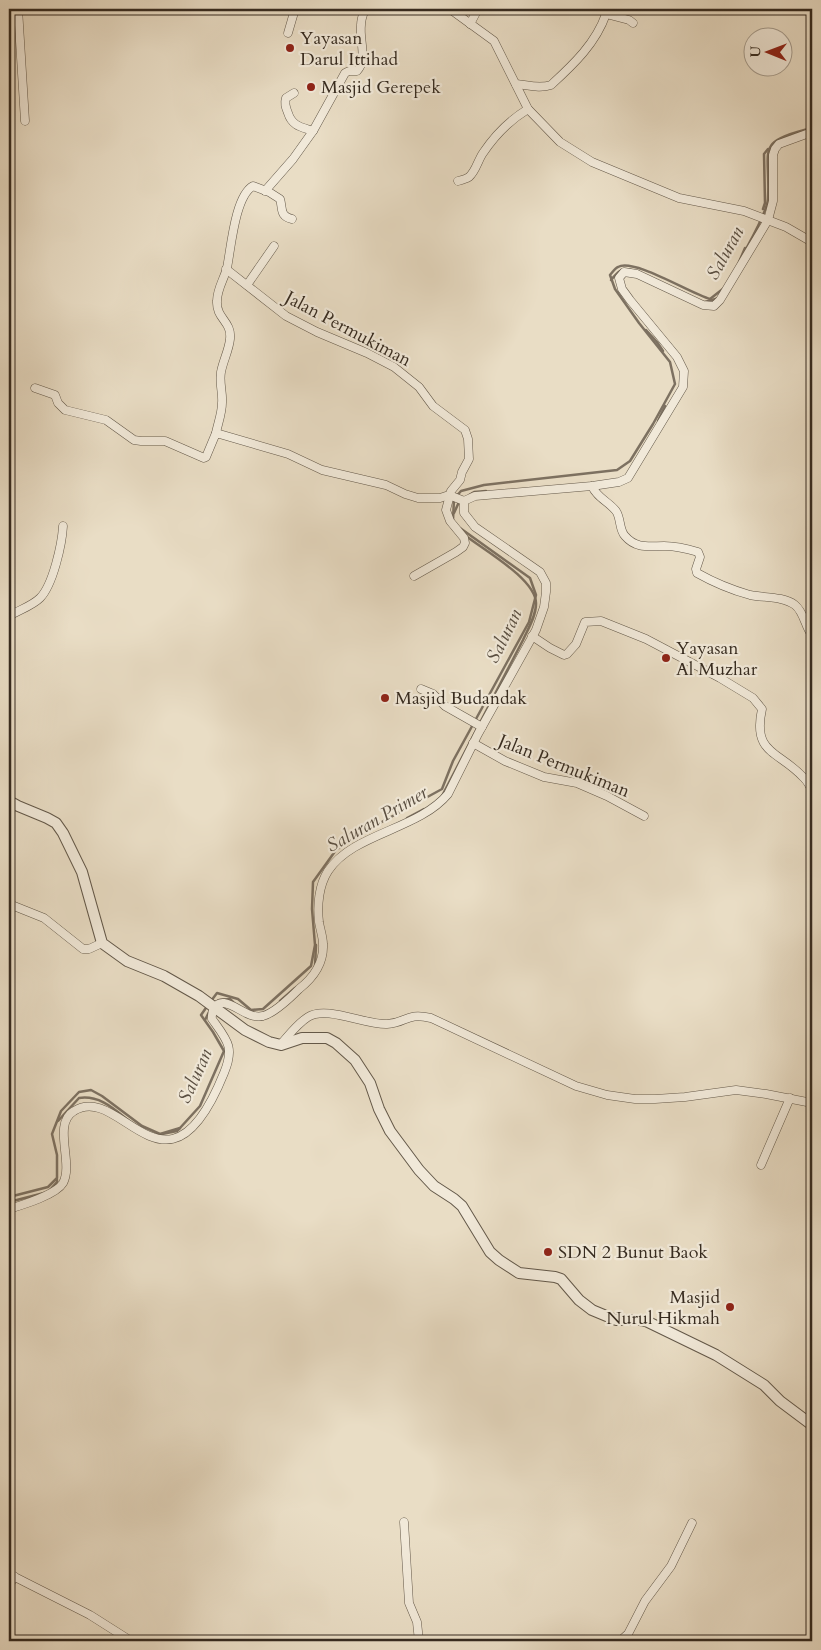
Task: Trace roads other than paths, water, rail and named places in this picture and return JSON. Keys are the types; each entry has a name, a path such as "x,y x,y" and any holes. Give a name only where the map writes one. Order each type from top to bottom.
{"street":[{"path":"18,9 25,121"},
{"path":"288,33 295,9"},
{"path":"265,191 293,159 313,130 345,73 357,71 363,64 361,24 365,9"},
{"path":"450,9 494,41 528,109 560,142 592,162 679,198 744,211 786,227 812,242"},
{"path":"470,24 478,9"},
{"path":"516,84 536,87 550,85 583,53 599,33 606,14 629,20 633,23"},
{"path":"294,94 285,100 290,120 296,125 313,130"},
{"path":"458,180 468,178 472,174 482,154 503,128 513,118 528,109"},
{"path":"216,433 288,454 322,470 386,485 418,498 451,496 463,501 484,494 592,486 619,482 628,478 683,387 684,371 677,357 646,322 622,289 618,280 620,276 624,272 637,274 704,305 714,306 720,300 767,220 773,201 773,155 775,149 779,144 812,132"},
{"path":"35,388 55,395 58,403 66,410 106,420 134,440 165,441 204,458 206,457 216,433 222,404 221,373 230,341 230,327 219,313 217,301 218,288 226,269 237,212 251,186 280,199 281,212 285,217 292,219"},
{"path":"247,285 274,246"},
{"name":"Jalan Permukiman","path":"226,269 286,316 394,367 419,388 433,406 465,430 468,439 469,459 460,480 454,486 451,496"},
{"path":"592,486 595,494 615,510 620,518 623,533 633,542 646,547 664,546 698,552 700,557 696,568 697,572 711,580 752,595 791,602 798,608 812,635"},
{"path":"414,576 456,552 465,543 464,538 447,516 446,505 451,496"},
{"path":"213,1007 225,1003 252,1015 264,1016 310,980 318,968 323,945 318,900 322,882 331,866 353,849 413,820 442,801 448,794 474,743 477,724 532,636 544,607 546,583 540,572 475,528 464,513 463,501"},
{"path":"9,616 35,602 44,592 62,544 64,526"},
{"path":"532,636 564,655 576,644 585,622 601,621 646,639 720,678 753,698 761,706 761,731 764,745 804,778 812,790"},
{"path":"421,689 433,694 445,706 477,724"},
{"name":"Jalan Permukiman","path":"474,743 505,761 544,777 577,783 607,796 644,816"},
{"path":"9,801 56,823 63,832 82,872 102,943 127,961 164,976 199,996 255,1036 280,1045 302,1038 327,1038 336,1043 355,1060 370,1083 379,1109 390,1131 419,1170 434,1186 462,1206 490,1252 504,1264 519,1273 561,1279 579,1300 592,1310 616,1320 646,1321 716,1355 764,1384 780,1401 812,1425"},
{"path":"9,904 44,918 83,949 89,949 102,943"},
{"path":"9,1209 31,1203 62,1184 65,1175 65,1123 71,1113 79,1108 90,1107 104,1110 116,1115 141,1133 152,1137 172,1138 191,1130 201,1119 210,1103 230,1058 229,1045 212,1019 213,1007"},
{"path":"280,1045 302,1022 310,1016 322,1013 385,1024 397,1023 408,1017 418,1015 439,1022 576,1086 600,1094 635,1099 655,1099 736,1090 812,1103"},
{"path":"761,1164 790,1098"},
{"path":"404,1522 409,1603 418,1622 419,1641"},
{"path":"620,1641 628,1634 645,1601 671,1566 692,1523"},
{"path":"9,1587 11,1575 90,1615 131,1641"}],"waterway":[{"name":"Saluran","path":"746,249 767,204 769,150 773,143 781,138 812,128"},
{"name":"Saluran","path":"763,209 765,203 764,154 768,149"},
{"name":"Saluran","path":"739,262 745,248"},
{"name":"Saluran","path":"453,520 454,499 461,491 484,485 617,470 630,461 675,384 670,362 615,289 610,275 616,268 626,266 649,272 710,299 724,288"},
{"name":"Saluran Primer","path":"611,280 622,270 631,270"},
{"name":"Saluran","path":"705,302 719,298"},
{"name":"Saluran","path":"646,330 663,351"},
{"name":"Saluran","path":"658,421 665,406"},
{"name":"Saluran Primer","path":"469,495 474,492 486,491"},
{"name":"Saluran","path":"454,513 459,502"},
{"name":"Saluran","path":"211,1001 217,993 238,999 251,1010 263,1009 311,966 315,945 312,909 313,882 336,850 358,835 442,789 453,761 529,622 536,595 530,578 460,528"},
{"name":"Saluran","path":"442,796 523,640 536,609 534,595 528,585 508,566 466,536"},
{"name":"Saluran Primer","path":"407,818 424,809"},
{"name":"Saluran","path":"315,966 316,945"},
{"name":"Saluran Primer","path":"280,1001 295,988"},
{"name":"Saluran","path":"216,1002 230,999 235,1004"},
{"name":"Saluran","path":"9,1197 48,1187 57,1178 57,1155 52,1134 61,1111 79,1092 91,1090 142,1126 160,1134 180,1128 200,1106 224,1051 201,1015 208,1005"},
{"name":"Saluran Primer","path":"205,1020 211,1008"},
{"name":"Saluran Primer","path":"58,1121 79,1098 99,1100 128,1120"},
{"name":"Saluran","path":"162,1134 177,1131 180,1128"},
{"name":"Saluran","path":"49,1191 57,1180"},
{"name":"Saluran Primer","path":"9,1202 44,1193"}],"place":[{"name":"Yayasan Darul Ittihad","path":"290,48"},
{"name":"Masjid Gerepek","path":"311,87"},
{"name":"Yayasan Al Muzhar","path":"666,658"},
{"name":"Masjid Budandak","path":"385,698"},
{"name":"SDN 2 Bunut Baok","path":"548,1252"},
{"name":"Masjid Nurul Hikmah","path":"730,1307"}]}
